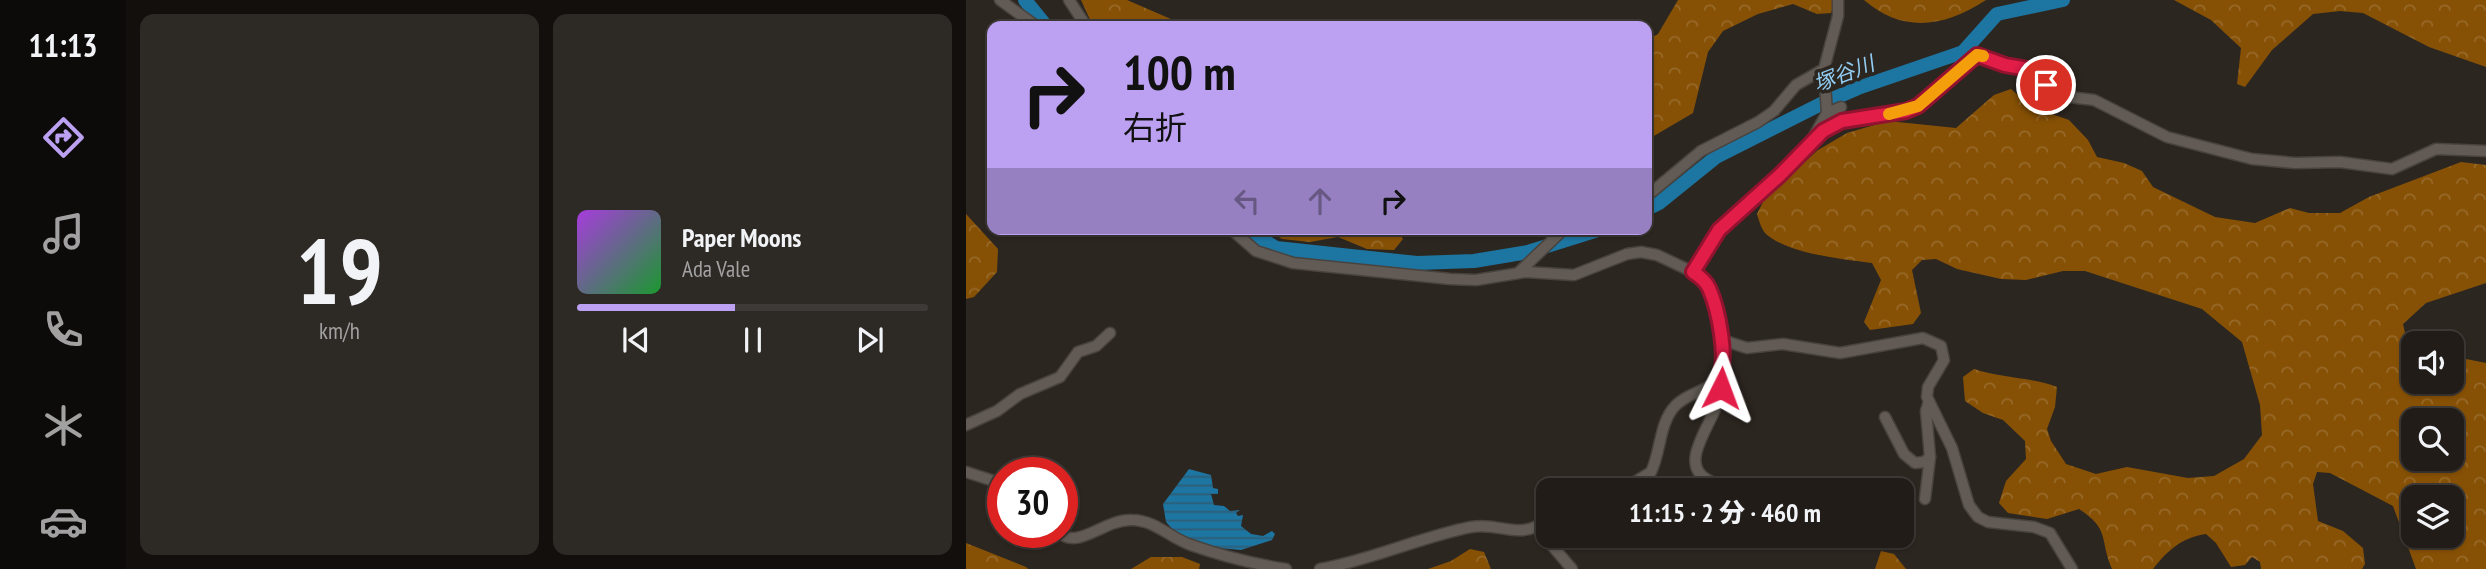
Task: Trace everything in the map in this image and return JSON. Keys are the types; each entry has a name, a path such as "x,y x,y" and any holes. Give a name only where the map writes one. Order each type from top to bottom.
{"street":[{"path":"1000,0 1031,21"},
{"path":"1015,0 1028,10 1035,21"},
{"path":"1069,0 1083,21"},
{"path":"1814,140 1828,104 1824,69 1838,16 1838,1"},
{"path":"1693,272 1719,230 1833,124 1906,111 1918,106 1977,55 2005,65 2028,69 2062,96 2094,100 2167,137 2252,159 2295,163 2330,161 2392,169 2426,151 2486,151"},
{"path":"1652,192 1701,151 1774,111 1796,85 1824,69"},
{"path":"1828,104 1841,107"},
{"path":"1238,235 1256,250 1293,263 1450,279 1476,280 1519,272 1574,275 1627,254 1641,252 1693,272 1708,286 1722,340 1723,368 1717,381 1676,404 1668,416 1651,472 1641,478"},
{"path":"1519,272 1557,235"},
{"path":"966,425 997,411 1020,394 1060,377 1078,352 1102,342 1110,333"},
{"path":"1722,340 1747,348 1783,344 1825,353 1854,351 1907,340 1933,341 1941,346 1944,360 1928,387 1926,411 1930,457 1926,499"},
{"path":"1702,478 1695,456 1720,394 1717,381"},
{"path":"1928,401 1952,448 1969,505 1978,517 1999,524 2043,529 2056,539 2073,569"},
{"path":"1885,417 1904,454 1915,463 1924,462 1930,457"},
{"path":"966,472 987,479"},
{"path":"1078,539 1111,522 1150,522 1172,537 1191,545 1235,559 1286,569"},
{"path":"1320,569 1352,563 1474,527 1524,532 1536,528"},
{"path":"1554,548 1572,569"}],"green space":[{"path":"1081,0 1127,0 1175,21 1091,21"},
{"path":"1678,0 1835,0 1831,13 1817,14 1793,4 1758,14 1723,31 1708,52 1693,113 1652,137 1652,37 1658,34"},
{"path":"1864,0 1986,0 1955,16 1924,23 1894,18"},
{"path":"2174,0 2486,0 2486,67 2429,47 2363,13 2340,11 2313,14 2272,50 2245,87 2237,84 2241,48 2211,20"},
{"path":"2011,89 2032,107 2069,120 2088,140 2097,157 2124,163 2142,171 2153,187 2215,217 2255,223 2290,208 2309,213 2340,213 2369,197 2461,162 2486,165 2486,283 2426,303 2403,324 2401,394 2464,394 2464,358 2486,363 2486,569 2416,569 2408,548 2464,548 2464,485 2401,485 2401,528 2393,506 2330,473 2317,472 2313,484 2318,521 2343,531 2363,548 2365,564 2362,569 2261,569 2260,562 2252,557 2245,565 2231,567 2216,543 2206,534 2189,538 2176,546 2153,569 2112,569 2100,529 2079,509 2047,519 2008,513 1999,503 2006,481 2026,459 2025,441 2003,420 1983,413 1965,401 1963,377 1974,369 2057,387 2055,407 2047,429 2051,441 2066,464 2096,474 2127,467 2188,478 2214,476 2244,459 2262,435 2260,405 2242,342 2202,309 2085,271 2063,271 2026,280 2001,279 1957,269 1936,259 1922,260 1912,270 1921,313 1913,324 1870,330 1864,322 1881,280 1872,263 1802,251 1776,241 1763,230 1757,214 1765,198 1818,150 1847,133 1888,121 1956,128 1994,95"},
{"path":"966,214 998,249 997,272 974,297 966,299"},
{"path":"1276,235 1401,235 1403,239 1394,250 1367,249 1338,237 1310,242 1282,239"},
{"path":"966,543 1026,567 1028,569 966,569"},
{"path":"1470,549 1484,552 1491,569 1428,569 1451,561"},
{"path":"1881,551 1894,554 1906,569 1875,569"},
{"path":"1151,557 1182,557 1200,564 1199,569 1131,569"}],"water":[{"path":"1189,469 1211,475 1213,488 1218,489 1218,494 1211,494 1214,505 1224,506 1230,511 1240,510 1236,513 1238,516 1243,515 1241,526 1251,534 1263,536 1272,531 1275,534 1272,540 1241,550 1208,547 1177,534 1166,522 1163,504"}],"waterway":[{"name":"塚谷川","path":"1025,0 1042,21"},
{"name":"塚谷川","path":"1652,206 1716,157 1821,104 1858,88 1963,52 1997,14 2063,0"},
{"name":"塚谷川","path":"1255,235 1276,248 1417,263 1474,261 1528,252 1582,235"}],"slow traffic":[{"path":"1889,114 1918,106 1977,55 1983,56"}],"route":[{"path":"1721,388 1717,381 1723,368 1722,340 1708,286 1693,272 1709,242 1719,230 1780,175 1823,131 1842,121 1906,111 1918,106 1977,55 2005,65 2028,69 2046,85"}]}
